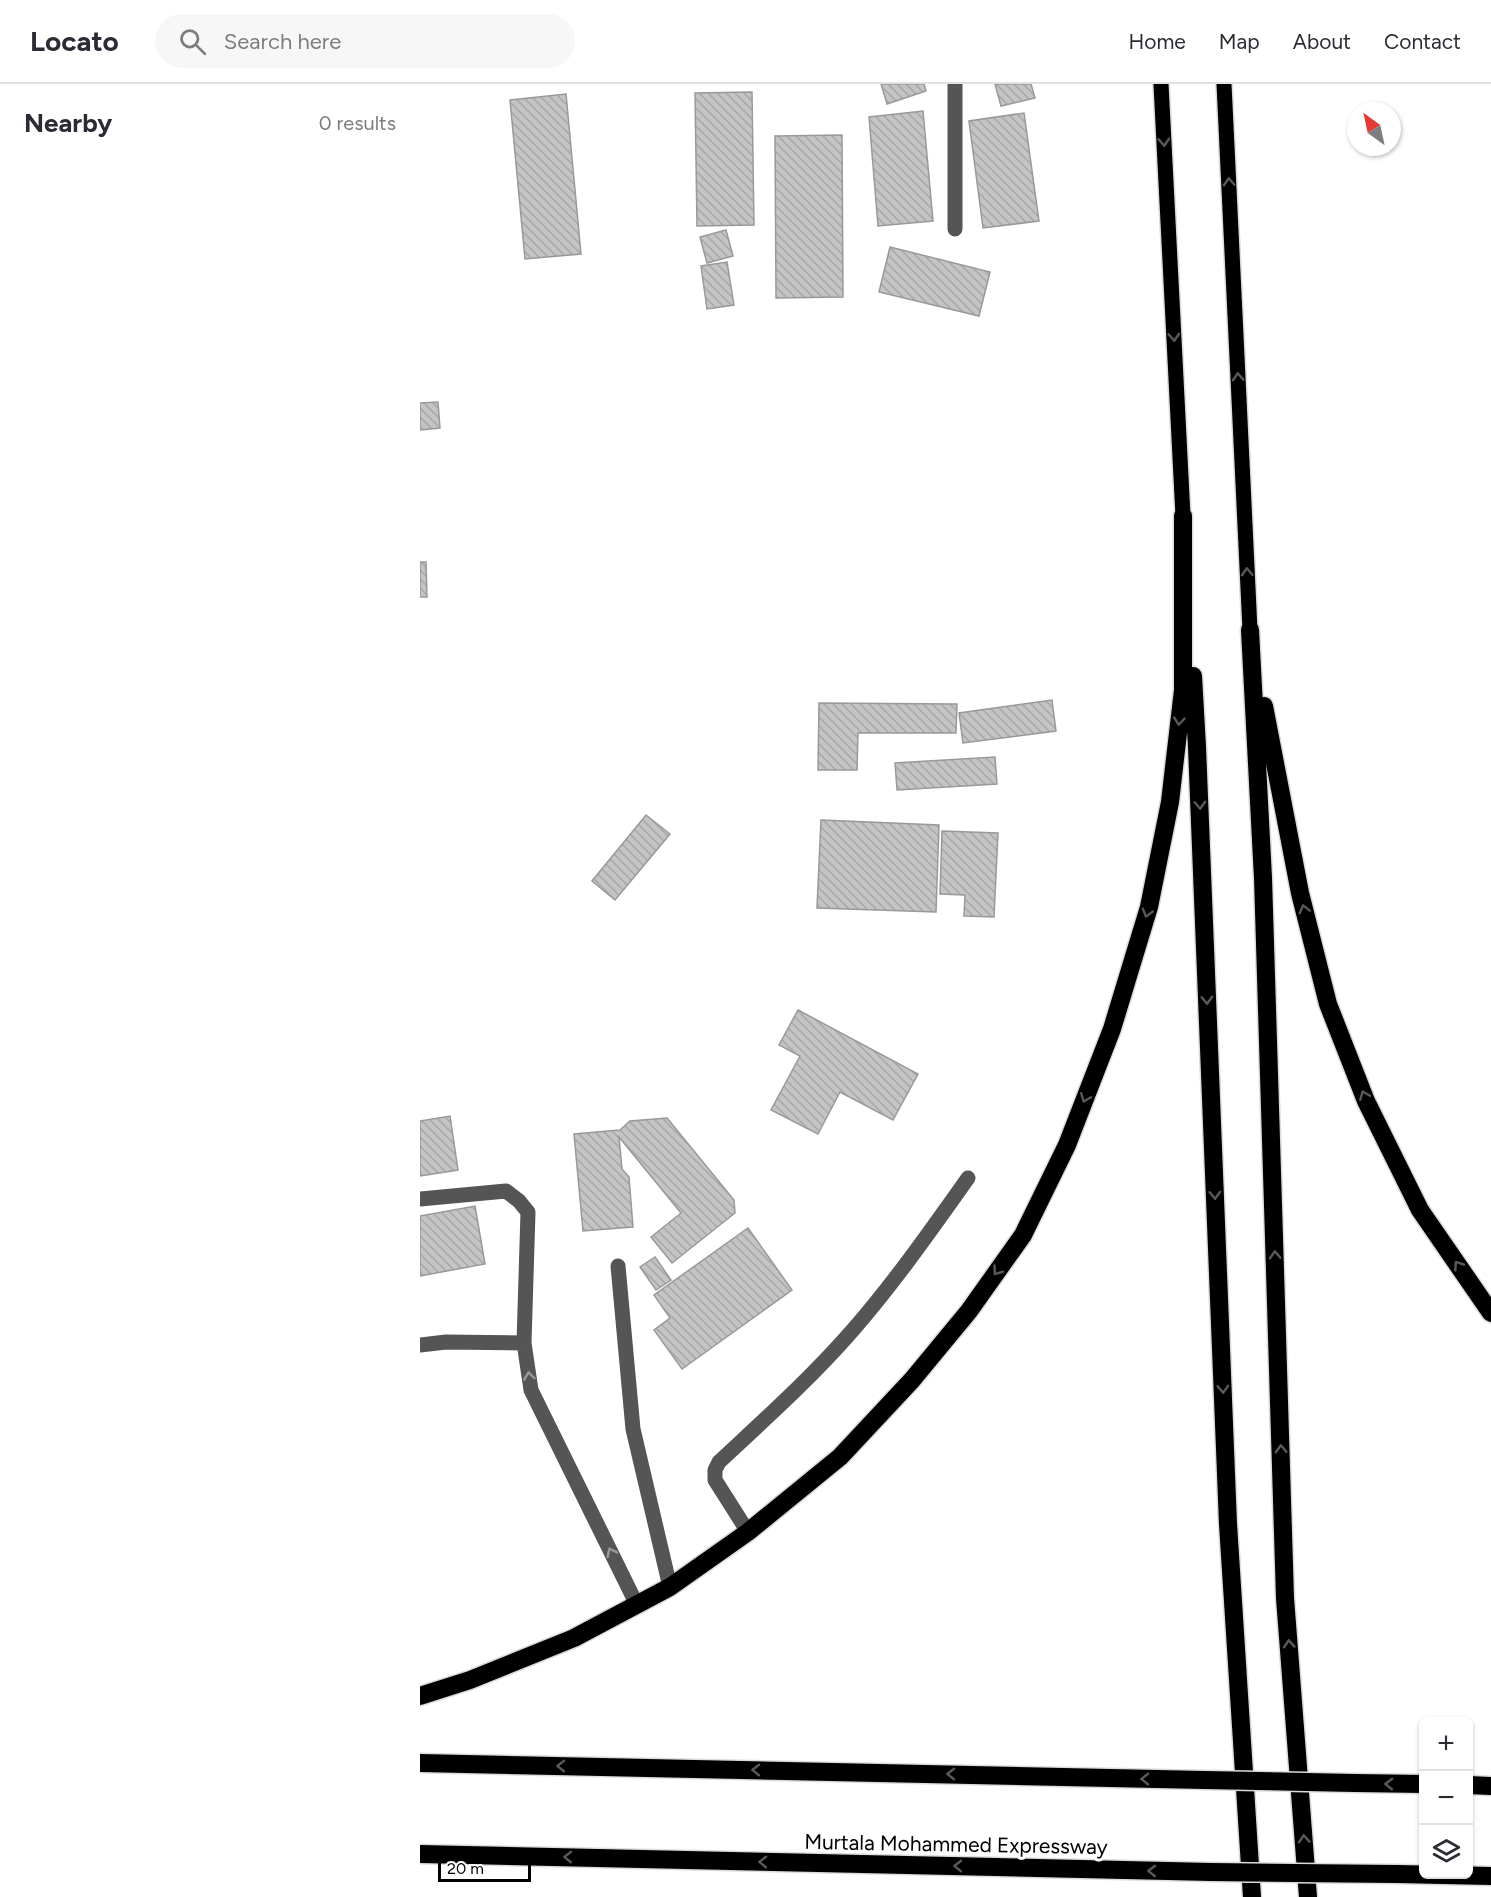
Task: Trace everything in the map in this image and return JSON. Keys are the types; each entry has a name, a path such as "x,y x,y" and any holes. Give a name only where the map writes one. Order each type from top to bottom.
{"highway":[{"path":"420,1696 470,1680 574,1638 670,1587 748,1532 840,1457 912,1380 969,1311 1023,1235 1067,1145 1112,1029 1149,907 1170,802 1183,690 1183,516"},
{"path":"1183,516 1197,747 1228,1524 1252,1897"},
{"path":"1250,630 1298,882 1328,1004 1366,1101 1420,1210 1491,1313"},
{"path":"1250,630 1264,890 1285,1598 1308,1897"},
{"path":"420,1763 1419,1784"},
{"path":"1473,1785 1491,1786"},
{"name":"Murtala Mohammed Expressway","path":"420,1854 1491,1876"}],"main road":[{"path":"1161,84 1183,516"},
{"path":"1224,84 1250,630"}],"lane":[{"path":"955,84 955,229"},
{"path":"748,1532 715,1480 715,1470 719,1462 787,1399 852,1331 911,1257 968,1178"},
{"path":"420,1198 506,1191 528,1212 524,1342 531,1390 637,1605"},
{"path":"618,1266 633,1429 670,1587"},
{"path":"420,1345 446,1342 524,1342"}],"building":[{"path":"881,84 924,84 926,91 887,104"},
{"path":"995,84 1031,84 1035,98 1001,106"},
{"path":"752,92 754,225 697,226 695,93"},
{"path":"566,94 581,254 525,259 510,100"},
{"path":"923,111 933,221 878,226 869,117"},
{"path":"1024,113 1039,221 983,228 969,121"},
{"path":"842,135 843,297 776,298 775,136"},
{"path":"726,230 733,256 707,263 700,237"},
{"path":"890,247 990,272 979,316 879,292"},
{"path":"727,262 734,305 707,309 701,266"},
{"path":"438,402 440,428 420,430 420,403"},
{"path":"420,562 426,562 427,597 420,597"},
{"path":"1052,700 1056,731 963,743 959,713"},
{"path":"819,703 957,704 956,733 858,733 857,770 818,770"},
{"path":"995,757 997,784 897,790 895,763"},
{"path":"646,815 670,834 615,900 592,881"},
{"path":"821,820 939,825 936,912 817,908"},
{"path":"942,831 998,833 994,917 964,916 965,895 940,894"},
{"path":"798,1010 918,1074 893,1120 840,1092 818,1134 771,1110 800,1056 779,1045"},
{"path":"450,1116 458,1170 420,1176 420,1121"},
{"path":"667,1118 734,1200 735,1213 672,1263 651,1237 681,1213 619,1137 622,1169 629,1177 633,1227 583,1231 574,1134 620,1130 630,1121"},
{"path":"475,1206 485,1264 420,1276 420,1216"},
{"path":"748,1228 792,1290 682,1369 654,1330 670,1318 654,1295"},
{"path":"655,1257 671,1280 656,1290 640,1267"}]}
